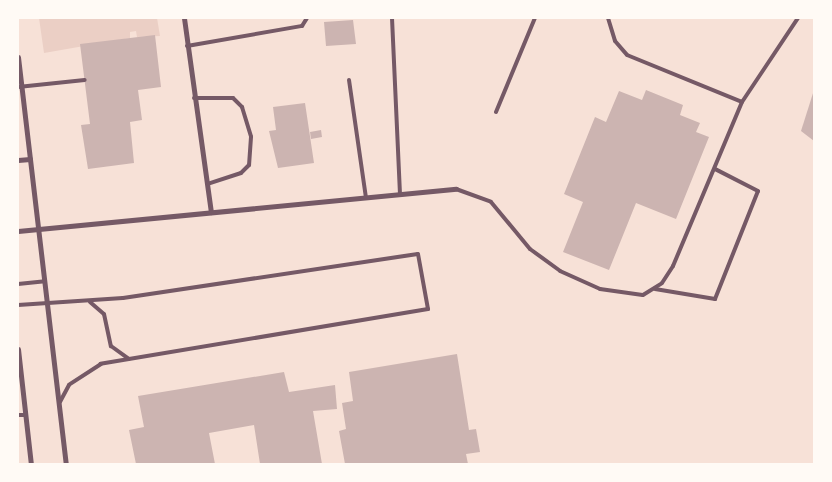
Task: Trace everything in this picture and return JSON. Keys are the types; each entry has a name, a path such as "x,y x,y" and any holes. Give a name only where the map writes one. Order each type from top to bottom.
{"street":[{"path":"184,18 194,98 208,184 210,212"},
{"path":"18,57 19,87 30,159 66,464"},
{"path":"18,160 30,159"},
{"path":"18,231 456,189"},
{"path":"18,349 31,464"}],"lane":[{"path":"187,46 302,26 307,18"},
{"path":"392,18 400,195"},
{"path":"496,112 535,18"},
{"path":"608,18 614,41 627,55 742,102"},
{"path":"655,289 681,250 742,102 798,18"},
{"path":"19,87 85,80"},
{"path":"349,80 366,198"},
{"path":"194,98 234,98 242,107 251,137 249,166 241,173 208,184"},
{"path":"456,189 491,202 530,249 569,276 622,295 655,289 715,299 758,191 715,169"},
{"path":"18,305 88,301 418,254 428,309 99,365 69,385 59,404"},
{"path":"18,284 45,281"},
{"path":"88,301 102,309 113,350 130,359"},
{"path":"18,416 25,415"}],"shaded area":[{"path":"39,18 157,18 160,36 137,37 136,31 130,32 130,38 44,53"}],"building":[{"path":"353,20 356,44 326,46 324,22"},
{"path":"155,35 161,87 138,90 142,120 130,122 134,163 88,169 81,125 90,124 80,44"},
{"path":"646,90 683,105 680,115 700,123 696,132 709,137 676,219 636,203 609,270 563,252 583,202 564,194 595,117 606,122 619,91 642,100"},
{"path":"814,90 814,141 801,131"},
{"path":"305,103 314,163 278,168 269,131 276,130 273,107"},
{"path":"321,130 322,137 311,139 310,132"},
{"path":"457,354 469,430 476,429 480,452 466,454 468,464 345,464 339,431 346,429 342,403 353,401 349,372"},
{"path":"284,372 289,392 335,385 337,409 313,411 322,464 260,464 254,425 209,433 215,464 136,464 129,430 144,427 138,396"}]}
